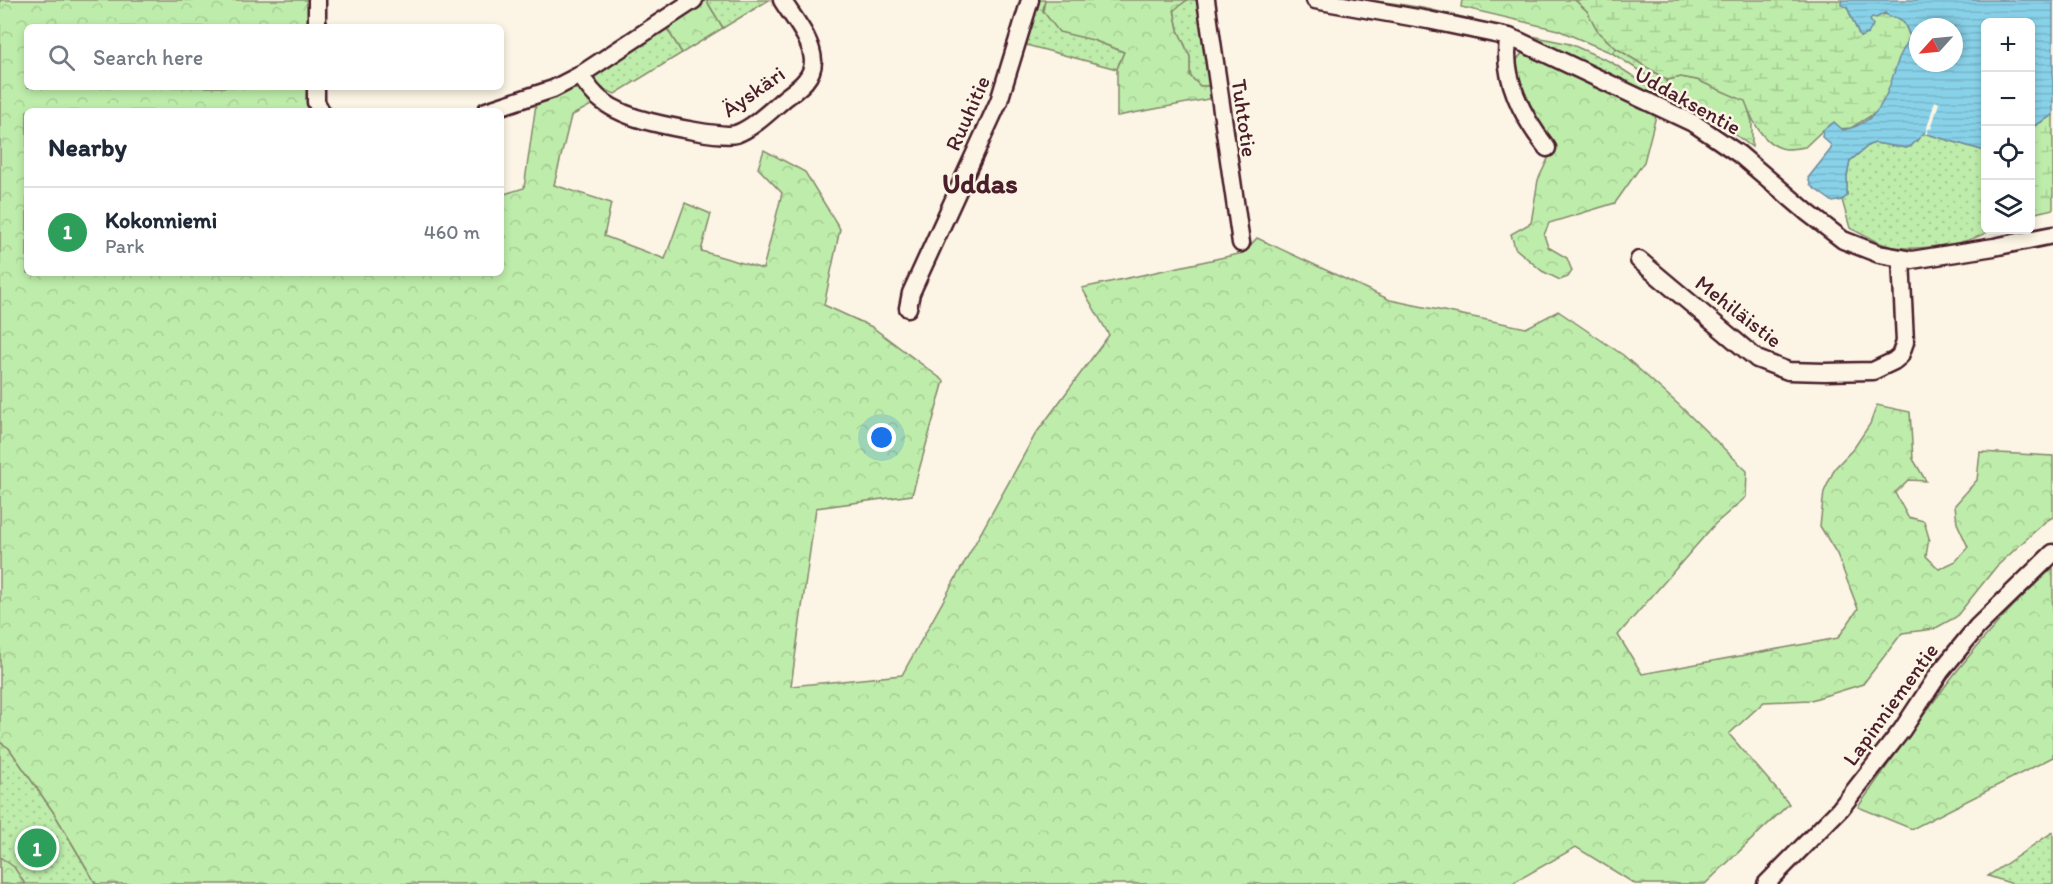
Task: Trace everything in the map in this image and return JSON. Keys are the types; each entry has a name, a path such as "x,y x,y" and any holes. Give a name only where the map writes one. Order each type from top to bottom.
{"street":[{"path":"317,0 317,24"},
{"path":"495,108 552,89 580,75 694,0"},
{"name":"Äyskäri","path":"580,75 589,89 601,100 652,123 725,136 738,133 761,118 805,82 811,70 813,60 808,42 782,0"},
{"name":"Ruuhitie","path":"908,308 911,293 1005,86 1030,0"},
{"name":"Tuhtotie","path":"1206,0 1241,243"},
{"name":"Uddaksentie","path":"1315,0 1509,37 1695,124 1739,154 1843,240 1860,248 1901,259 1926,259 2053,235"},
{"path":"1509,37 1507,61 1516,95 1529,123 1547,148"},
{"path":"316,90 316,102 319,108"},
{"name":"Mehiläistie","path":"1639,260 1757,359 1788,371 1825,372 1873,371 1900,356 1905,342 1901,259"},
{"name":"Lapinniementie","path":"1766,884 1840,809 1902,730 1940,672 1977,627 2053,553"}],"green space":[{"path":"0,0 310,0 310,24 24,24 24,90 310,90 313,108 24,108 24,276 504,276 504,194 524,188 536,104 572,87 595,103 571,116 554,185 611,203 604,236 665,259 685,203 711,214 701,251 763,269 782,193 758,168 764,150 805,172 840,229 824,305 872,327 944,381 912,495 816,508 791,686 902,675 1035,435 1109,335 1082,288 1243,253 1257,238 1390,300 1526,328 1558,311 1623,355 1747,471 1746,497 1715,524 1618,635 1642,674 1838,638 1858,609 1837,554 1820,526 1824,492 1835,468 1854,448 1870,424 1877,405 1910,412 1913,459 1926,481 1908,480 1895,493 1908,517 1924,521 1929,538 1926,556 1939,569 1956,561 1968,547 1957,523 1955,505 1977,480 1980,452 2053,456 2053,517 1996,567 1956,617 1934,629 1902,633 1863,684 1811,700 1764,702 1729,734 1789,804 1705,884 1635,884 1576,847 1511,884 96,884 54,813 9,748 0,742"},
{"path":"706,0 769,0 723,28"},
{"path":"706,0 723,28 682,53 666,27"},
{"path":"1036,0 1045,0 1043,11 1093,40 1124,52 1117,69 1026,45"},
{"path":"1045,0 1187,0 1174,10 1178,30 1190,57 1190,76 1200,86 1211,86 1214,98 1117,116 1117,69 1124,52 1093,40 1059,32 1043,11"},
{"path":"1187,0 1200,0 1211,86 1200,86 1190,76 1190,57 1178,30 1174,9"},
{"path":"1350,0 1393,3 1435,11 1518,31 1518,35"},
{"path":"1462,0 1575,0 1587,11 1599,33 1616,48 1612,53 1558,30 1461,7"},
{"path":"1575,0 1842,0 1841,3 1847,7 1860,37 1872,17 1892,14 1901,19 1909,39 1900,57 1888,94 1877,112 1851,128 1823,130 1805,147 1786,149 1778,147 1765,138 1755,124 1745,101 1697,80 1681,77 1667,80 1616,48 1599,33 1587,11"},
{"path":"666,27 682,53 615,94 593,85 591,76"},
{"path":"1532,36 1570,44 1611,62 1701,120 1700,122 1593,66 1530,41"},
{"path":"1616,48 1667,80 1666,88 1612,53"},
{"path":"1523,53 1657,112 1644,162 1615,203 1549,223 1544,235 1548,247 1567,258 1572,271 1568,277 1560,280 1542,271 1515,248 1511,234 1531,223 1538,180 1553,148 1524,100 1519,85 1516,72 1517,61"},
{"path":"1681,77 1697,80 1746,101 1752,122 1752,147 1666,88 1667,80"},
{"path":"2053,115 2053,209 2035,213 2035,126"},
{"path":"1923,133 1981,150 1981,234 1984,234 1942,246 1899,248 1869,238 1850,228 1842,200 1847,196 1850,161 1869,145 1875,143 1906,148 1911,146"},
{"path":"2053,568 2053,757 1912,829 1858,807 1973,651 1998,622"},
{"path":"0,742 9,748 54,813 96,884 0,884"},
{"path":"2053,832 2053,884 2013,884 1988,876"},
{"path":"0,857 14,867 25,884 0,884"}],"water":[{"path":"1842,0 2053,0 2053,115 2035,126 2035,18 1981,18 1981,150 1924,133 1906,148 1875,143 1869,145 1850,161 1847,196 1833,202 1811,186 1808,178 1831,149 1831,145 1822,137 1823,130 1834,122 1843,130 1857,126 1876,112 1887,93 1899,58 1909,39 1909,72 1963,72 1963,18 1909,18 1909,34 1901,20 1889,17 1885,13 1876,18 1872,17 1870,20 1873,25 1868,34 1860,37 1847,7 1841,5"}],"pier":[{"path":"1935,101 1939,103 1931,129 1929,128 1925,134"}],"place":[{"name":"Kokonniemi","path":"37,848"}],"district":[{"name":"Uddas","path":"980,183"}]}
